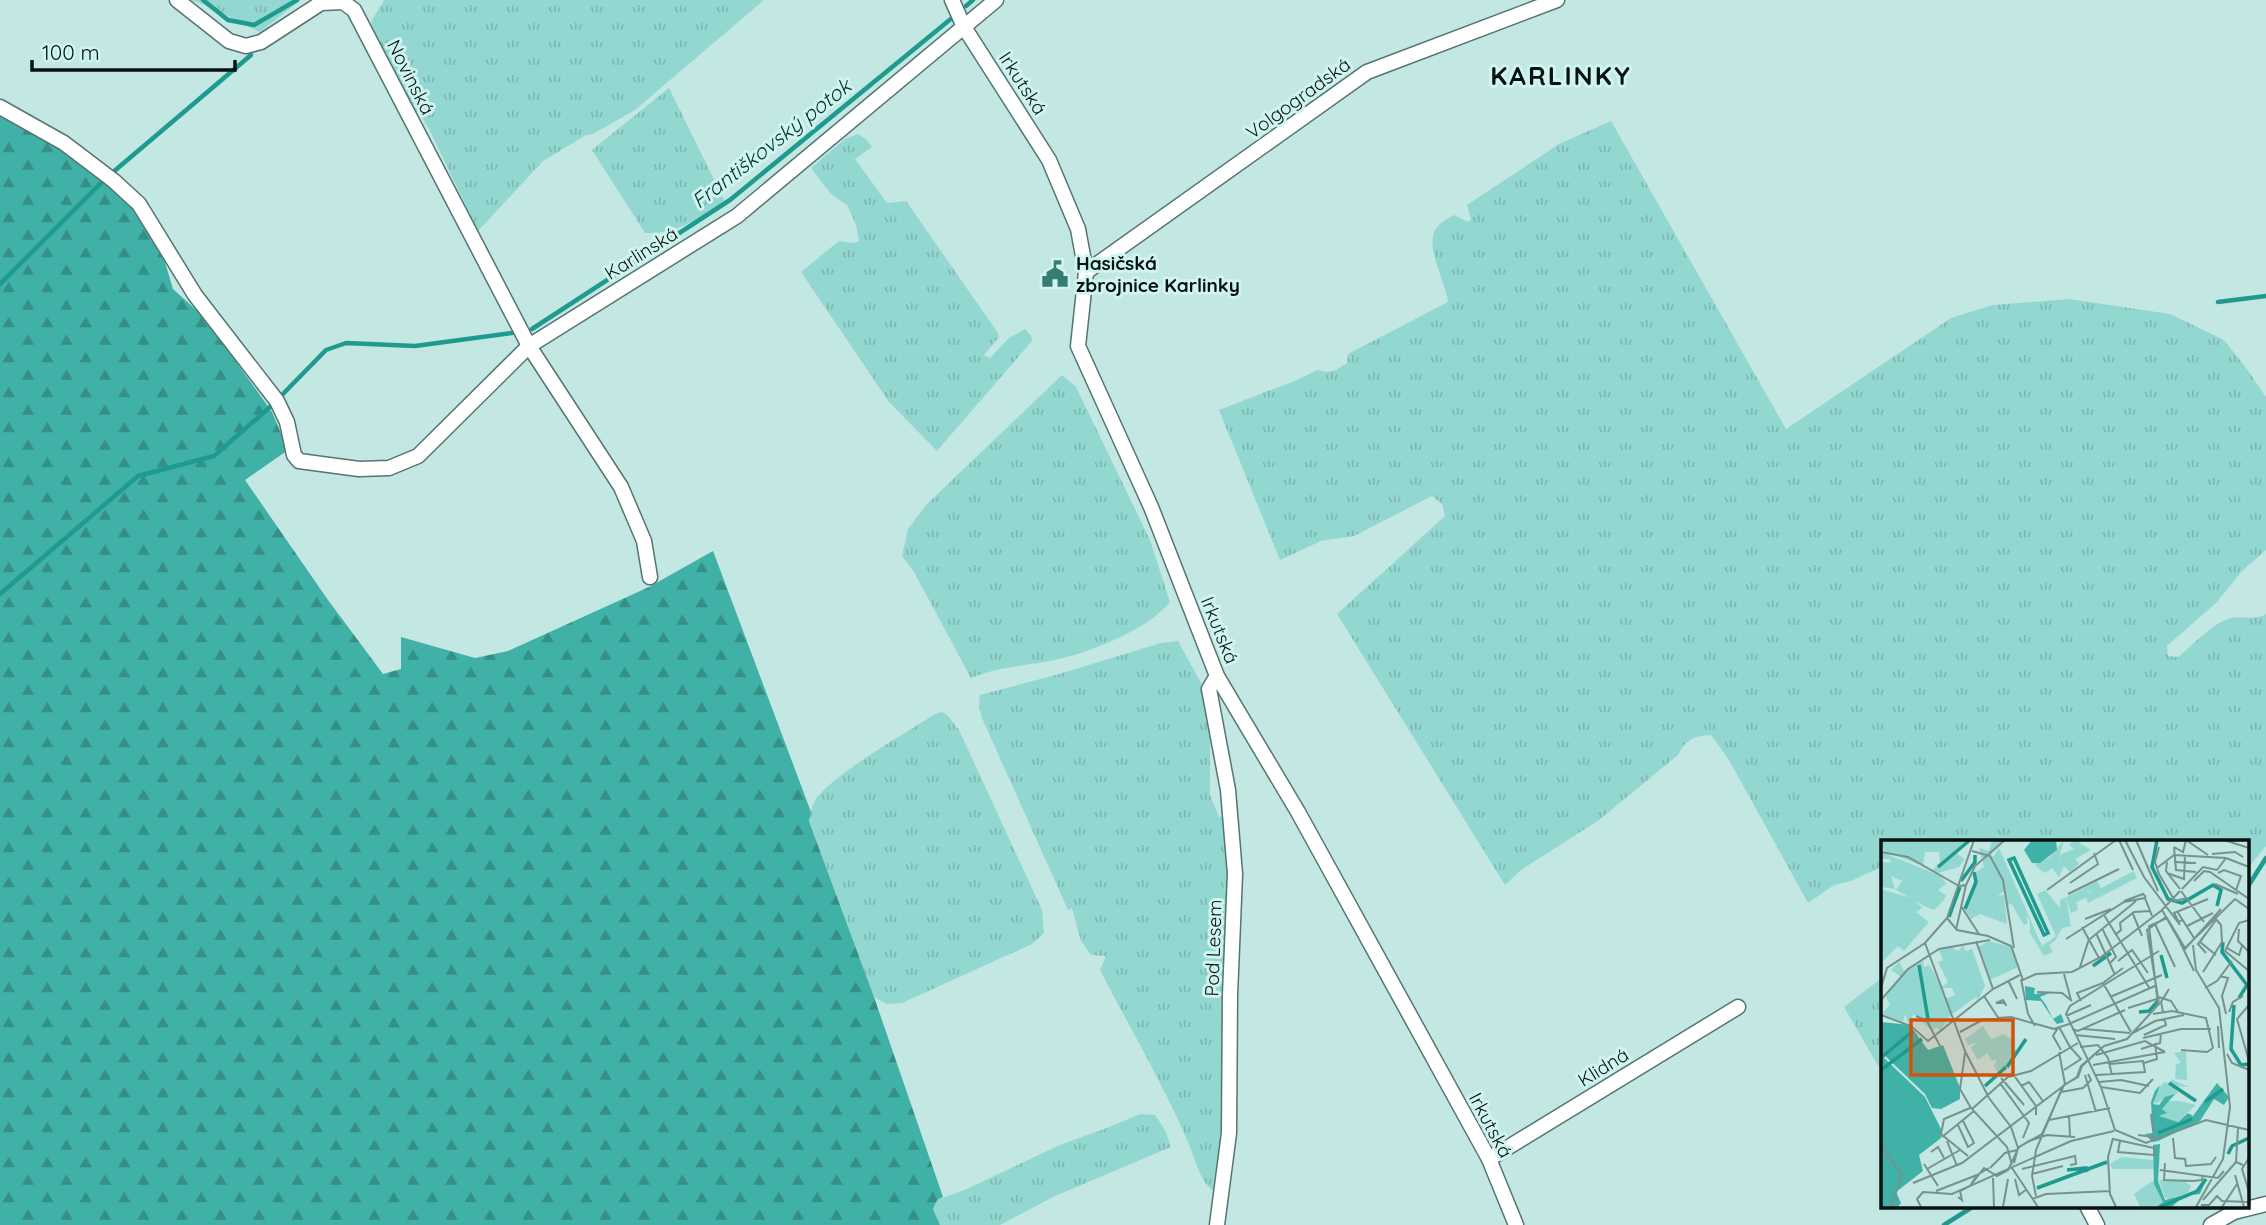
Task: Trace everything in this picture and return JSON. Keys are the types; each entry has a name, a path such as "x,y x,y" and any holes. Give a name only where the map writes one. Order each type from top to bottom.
{"street":[{"name":"Novinská","path":"177,0 229,41 246,46 261,42 321,3 343,2 354,10 528,346"},
{"name":"Irkutská","path":"952,0 964,27 1049,160 1077,229 1086,272 1078,346 1151,507 1217,676 1298,813 1489,1160 1516,1225"},
{"name":"Karlinská","path":"0,107 64,143 139,204 195,295 277,401 287,422 294,455 299,461 359,469 389,468 418,456 528,346 737,216 996,0"},
{"name":"Volgogradská","path":"1086,272 1367,72 1554,0"},
{"path":"528,346 621,487 644,541 650,577"},
{"name":"Pod Lesem","path":"1217,676 1209,689 1228,790 1235,874 1230,995 1229,1133 1217,1225"},
{"name":"Klidná","path":"1489,1160 1738,1007"},
{"path":"2211,1225 2234,1212 2266,1204"},
{"path":"2088,1208 2097,1225"}],"green space":[{"path":"190,0 301,0 260,32"},
{"path":"384,0 764,0 635,110 543,161 478,231 429,129 420,114 414,111 375,41 371,22"},
{"path":"669,88 725,202 677,228 645,233 592,150"},
{"path":"0,116 90,167 130,205 164,259 173,289 204,317 272,412 288,450 245,480 383,674 401,669 401,637 475,658 508,651 649,587 713,551 811,812 809,821 874,997 943,1197 937,1200 933,1209 940,1225 0,1225"},
{"path":"1611,121 1786,429 1951,318 1993,305 2069,299 2170,314 2224,340 2266,397 2266,550 2242,571 2217,602 2167,646 2168,656 2178,657 2222,622 2266,614 2266,846 2248,868 2248,840 1881,840 1881,867 1851,881 1834,885 1808,903 1729,760 1711,735 1687,742 1678,755 1599,820 1521,870 1505,885 1337,614 1445,516 1442,504 1432,496 1354,536 1321,541 1280,560 1219,410 1317,370 1336,370 1347,363 1348,354 1448,302 1433,251 1434,232 1454,215 1468,222 1471,219 1467,205 1559,144"},
{"path":"858,134 872,147 855,159 887,203 906,201 998,333 999,337 984,355 990,358 1009,338 1025,329 1031,336 1032,341 937,451 889,402 801,272 839,241 859,241 856,225 847,205 831,194 811,168 845,139"},
{"path":"1062,375 1076,387 1150,540 1170,602 1146,623 1098,647 1050,661 1000,669 971,678 914,572 902,556 908,529 926,505"},
{"path":"1178,641 1201,683 1210,737 1210,795 1219,817 1222,816 1233,903 1227,1127 1216,1192 1202,1177 1168,1098 1100,970 1106,956 1091,955 1081,941 1072,908 1068,910 979,706 980,695 1161,643"},
{"path":"942,712 959,730 1042,910 1044,933 1032,944 902,1003 887,1004 874,997 809,820 815,801 830,784 874,752"},
{"path":"1881,979 1881,1071 1844,1007"},
{"path":"1140,1114 1155,1115 1165,1130 1171,1147 1055,1196 1000,1225 940,1225 933,1209 937,1200 969,1188 1062,1144"}],"waterway":[{"path":"203,0 228,20 254,25 297,0"},
{"name":"Františkovský potok","path":"966,6 973,0"},
{"name":"Františkovský potok","path":"532,329 730,200 952,18"},
{"path":"112,173 251,55"},
{"path":"0,284 106,178"},
{"path":"2218,302 2266,296"},
{"name":"Františkovský potok","path":"279,398 326,350 346,343 415,346 519,332"},
{"name":"Františkovský potok","path":"0,594 138,476 214,456 271,406"},
{"path":"2248,886 2266,858"},
{"path":"1944,1225 1971,1208"}],"place":[{"name":"Hasičská zbrojnice Karlinky","path":"1055,274"}],"district":[{"name":"KARLINKY","path":"1561,75"}]}
